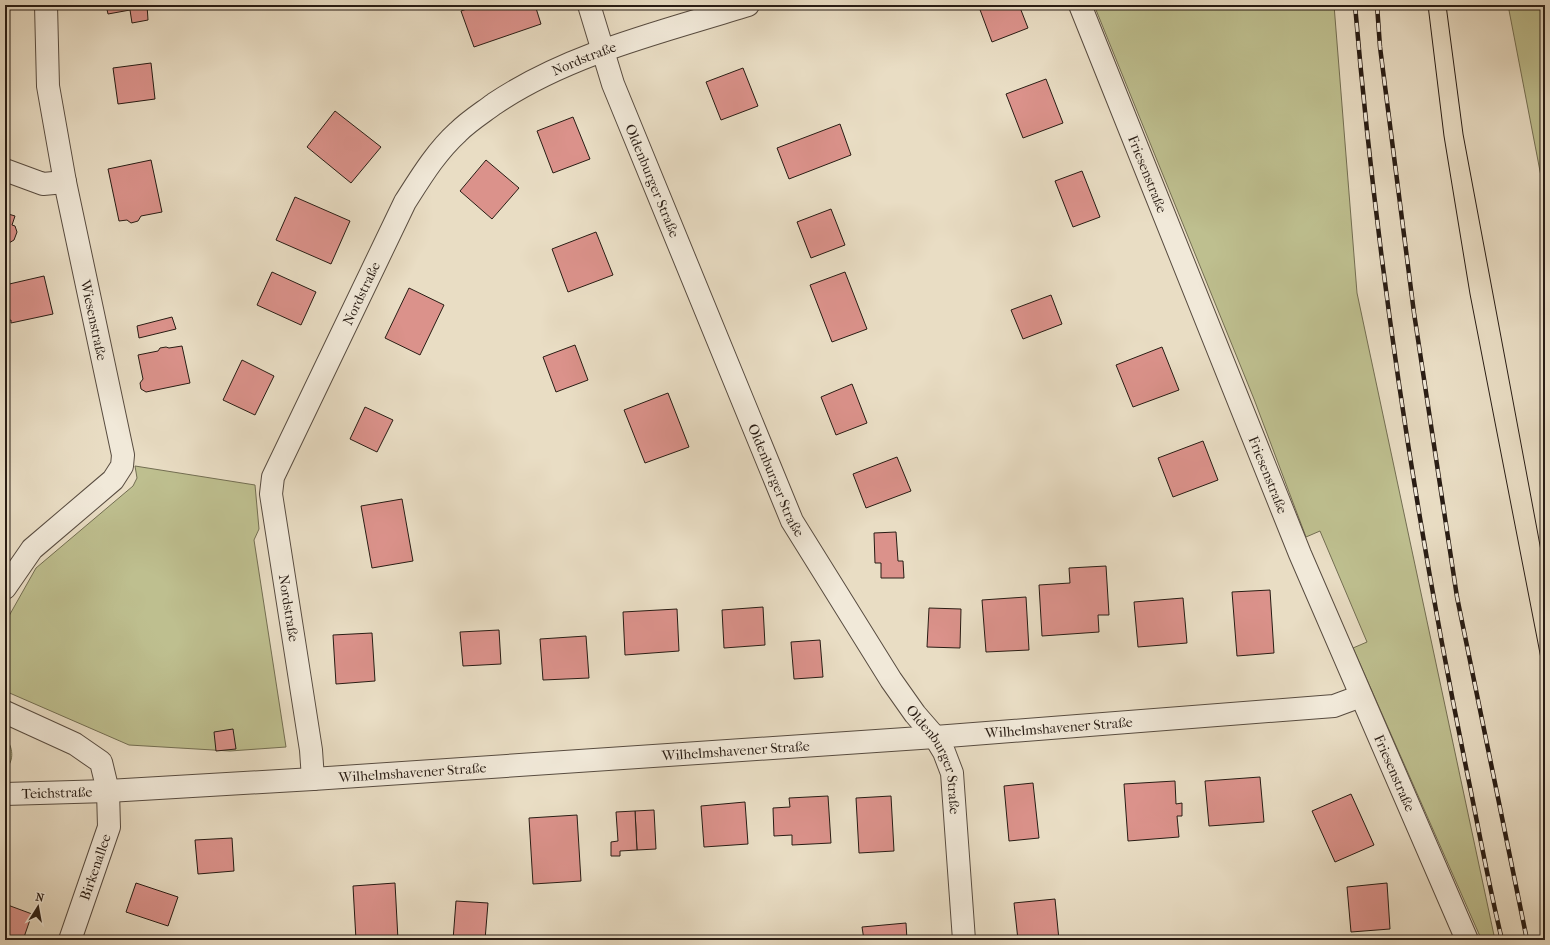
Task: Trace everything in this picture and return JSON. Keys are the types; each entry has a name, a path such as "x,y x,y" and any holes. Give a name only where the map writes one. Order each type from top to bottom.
{"street":[{"name":"Wiesenstraße","path":"5,588 32,549 113,480 122,466 123,455 65,182 48,86 46,5"},
{"name":"Oldenburger Straße","path":"589,5 613,84 792,521 892,680 915,714 935,737 944,752 952,773 964,940"},
{"name":"Nordstraße","path":"313,779 311,750 271,494 273,477 405,202 427,167 458,132 508,95 541,77 602,50 748,5"},
{"name":"Friesenstraße","path":"1080,5 1280,504 1361,696 1467,940"},
{"path":"5,170 43,184 65,182"},
{"name":"Wilhelmshavener Straße","path":"108,791 313,779 935,737 1334,706 1361,696"},
{"name":"Birkenallee","path":"5,712 74,744 100,762 108,791 108,827 70,940"},
{"name":"Teichstraße","path":"5,794 108,791"}],"green space":[{"path":"1094,5 1334,5 1357,293 1495,940 1482,940 1479,934 1353,648 1367,642 1320,531 1306,537 1254,399"},
{"path":"1508,5 1545,5 1545,197"},
{"path":"135,466 255,485 259,529 254,540 286,747 230,751 129,745 5,691 5,623 36,568 133,486 137,478"},
{"path":"5,737 10,745 12,758 5,770"}],"building":[{"path":"106,5 147,5 148,20 132,23 130,10 108,14"},
{"path":"478,5 535,5 541,24 474,47 461,11"},
{"path":"985,5 1019,5 1028,28 992,42 979,7"},
{"path":"151,63 155,99 118,104 113,68"},
{"path":"743,68 758,106 721,120 706,82"},
{"path":"1046,79 1063,123 1023,138 1006,94"},
{"path":"335,111 381,147 351,183 307,147"},
{"path":"573,117 590,159 553,173 537,131"},
{"path":"840,124 851,155 789,179 777,148"},
{"path":"151,160 162,212 141,216 138,221 131,223 127,220 119,221 108,169"},
{"path":"486,160 519,188 492,219 460,191"},
{"path":"1082,171 1100,217 1073,227 1055,181"},
{"path":"295,197 350,221 331,264 276,240"},
{"path":"831,209 845,245 811,258 797,222"},
{"path":"5,213 15,216 12,225 15,226 17,232 14,240 9,243 6,241 5,243"},
{"path":"596,232 613,275 568,292 552,249"},
{"path":"272,272 316,292 301,325 257,305"},
{"path":"845,272 867,329 832,342 810,285"},
{"path":"44,276 53,314 11,323 11,320 5,321 5,285"},
{"path":"409,288 444,305 420,355 385,338"},
{"path":"1051,295 1062,324 1023,339 1011,310"},
{"path":"172,317 176,329 139,338 137,326"},
{"path":"575,345 588,380 556,392 543,357"},
{"path":"182,346 190,383 146,392 141,389 140,383 143,379 138,355 158,351 160,348"},
{"path":"1162,347 1179,390 1133,407 1116,365"},
{"path":"242,360 274,376 255,415 223,400"},
{"path":"852,384 867,423 836,435 821,397"},
{"path":"668,393 689,447 645,463 624,410"},
{"path":"365,407 393,420 377,452 350,439"},
{"path":"1203,441 1218,480 1173,497 1158,458"},
{"path":"897,457 911,491 866,508 853,474"},
{"path":"402,499 413,561 372,568 361,506"},
{"path":"896,532 898,561 903,561 904,578 881,578 881,563 875,563 874,533"},
{"path":"1106,566 1109,615 1098,615 1099,632 1042,636 1039,585 1070,583 1069,568"},
{"path":"1270,590 1274,653 1237,656 1232,592"},
{"path":"1026,597 1029,650 986,652 982,600"},
{"path":"1183,598 1187,643 1138,647 1134,602"},
{"path":"763,607 765,645 724,648 722,610"},
{"path":"929,608 961,609 960,648 927,647"},
{"path":"677,609 679,651 625,655 623,612"},
{"path":"499,630 501,664 463,666 460,632"},
{"path":"372,633 375,681 336,684 333,635"},
{"path":"586,636 589,678 543,680 540,639"},
{"path":"820,640 823,677 794,679 791,642"},
{"path":"233,729 236,749 216,751 214,732"},
{"path":"1260,777 1264,822 1209,826 1205,781"},
{"path":"1175,781 1176,804 1182,803 1182,816 1177,816 1179,837 1128,841 1124,784"},
{"path":"1033,783 1039,838 1009,841 1004,786"},
{"path":"1351,794 1374,845 1335,862 1312,811"},
{"path":"828,796 831,843 792,845 792,835 774,836 773,808 790,807 789,798"},
{"path":"891,796 894,851 859,853 856,798"},
{"path":"745,802 748,844 704,847 701,806"},
{"path":"654,810 656,849 637,850 635,811"},
{"path":"635,811 637,850 620,851 620,856 611,856 611,842 618,841 616,812"},
{"path":"577,815 581,881 533,884 529,818"},
{"path":"232,838 234,871 198,874 195,840"},
{"path":"136,883 178,897 168,926 126,912"},
{"path":"395,883 398,940 356,940 353,886"},
{"path":"1387,883 1390,929 1351,932 1347,887"},
{"path":"1055,899 1059,940 1018,940 1014,903"},
{"path":"456,901 488,903 485,940 453,940"},
{"path":"5,904 32,914 23,940 5,940"},
{"path":"906,923 907,940 864,940 862,927"},
{"path":"118,936 129,940 117,940"}],"tram line":[{"path":"1428,5 1444,136 1470,294 1545,679"},
{"path":"1446,5 1463,134 1545,572"}],"railway":[{"path":"1355,5 1364,102 1387,296 1415,489 1449,681 1502,940"},
{"path":"1377,5 1380,47 1414,313 1457,597 1527,940"}]}
